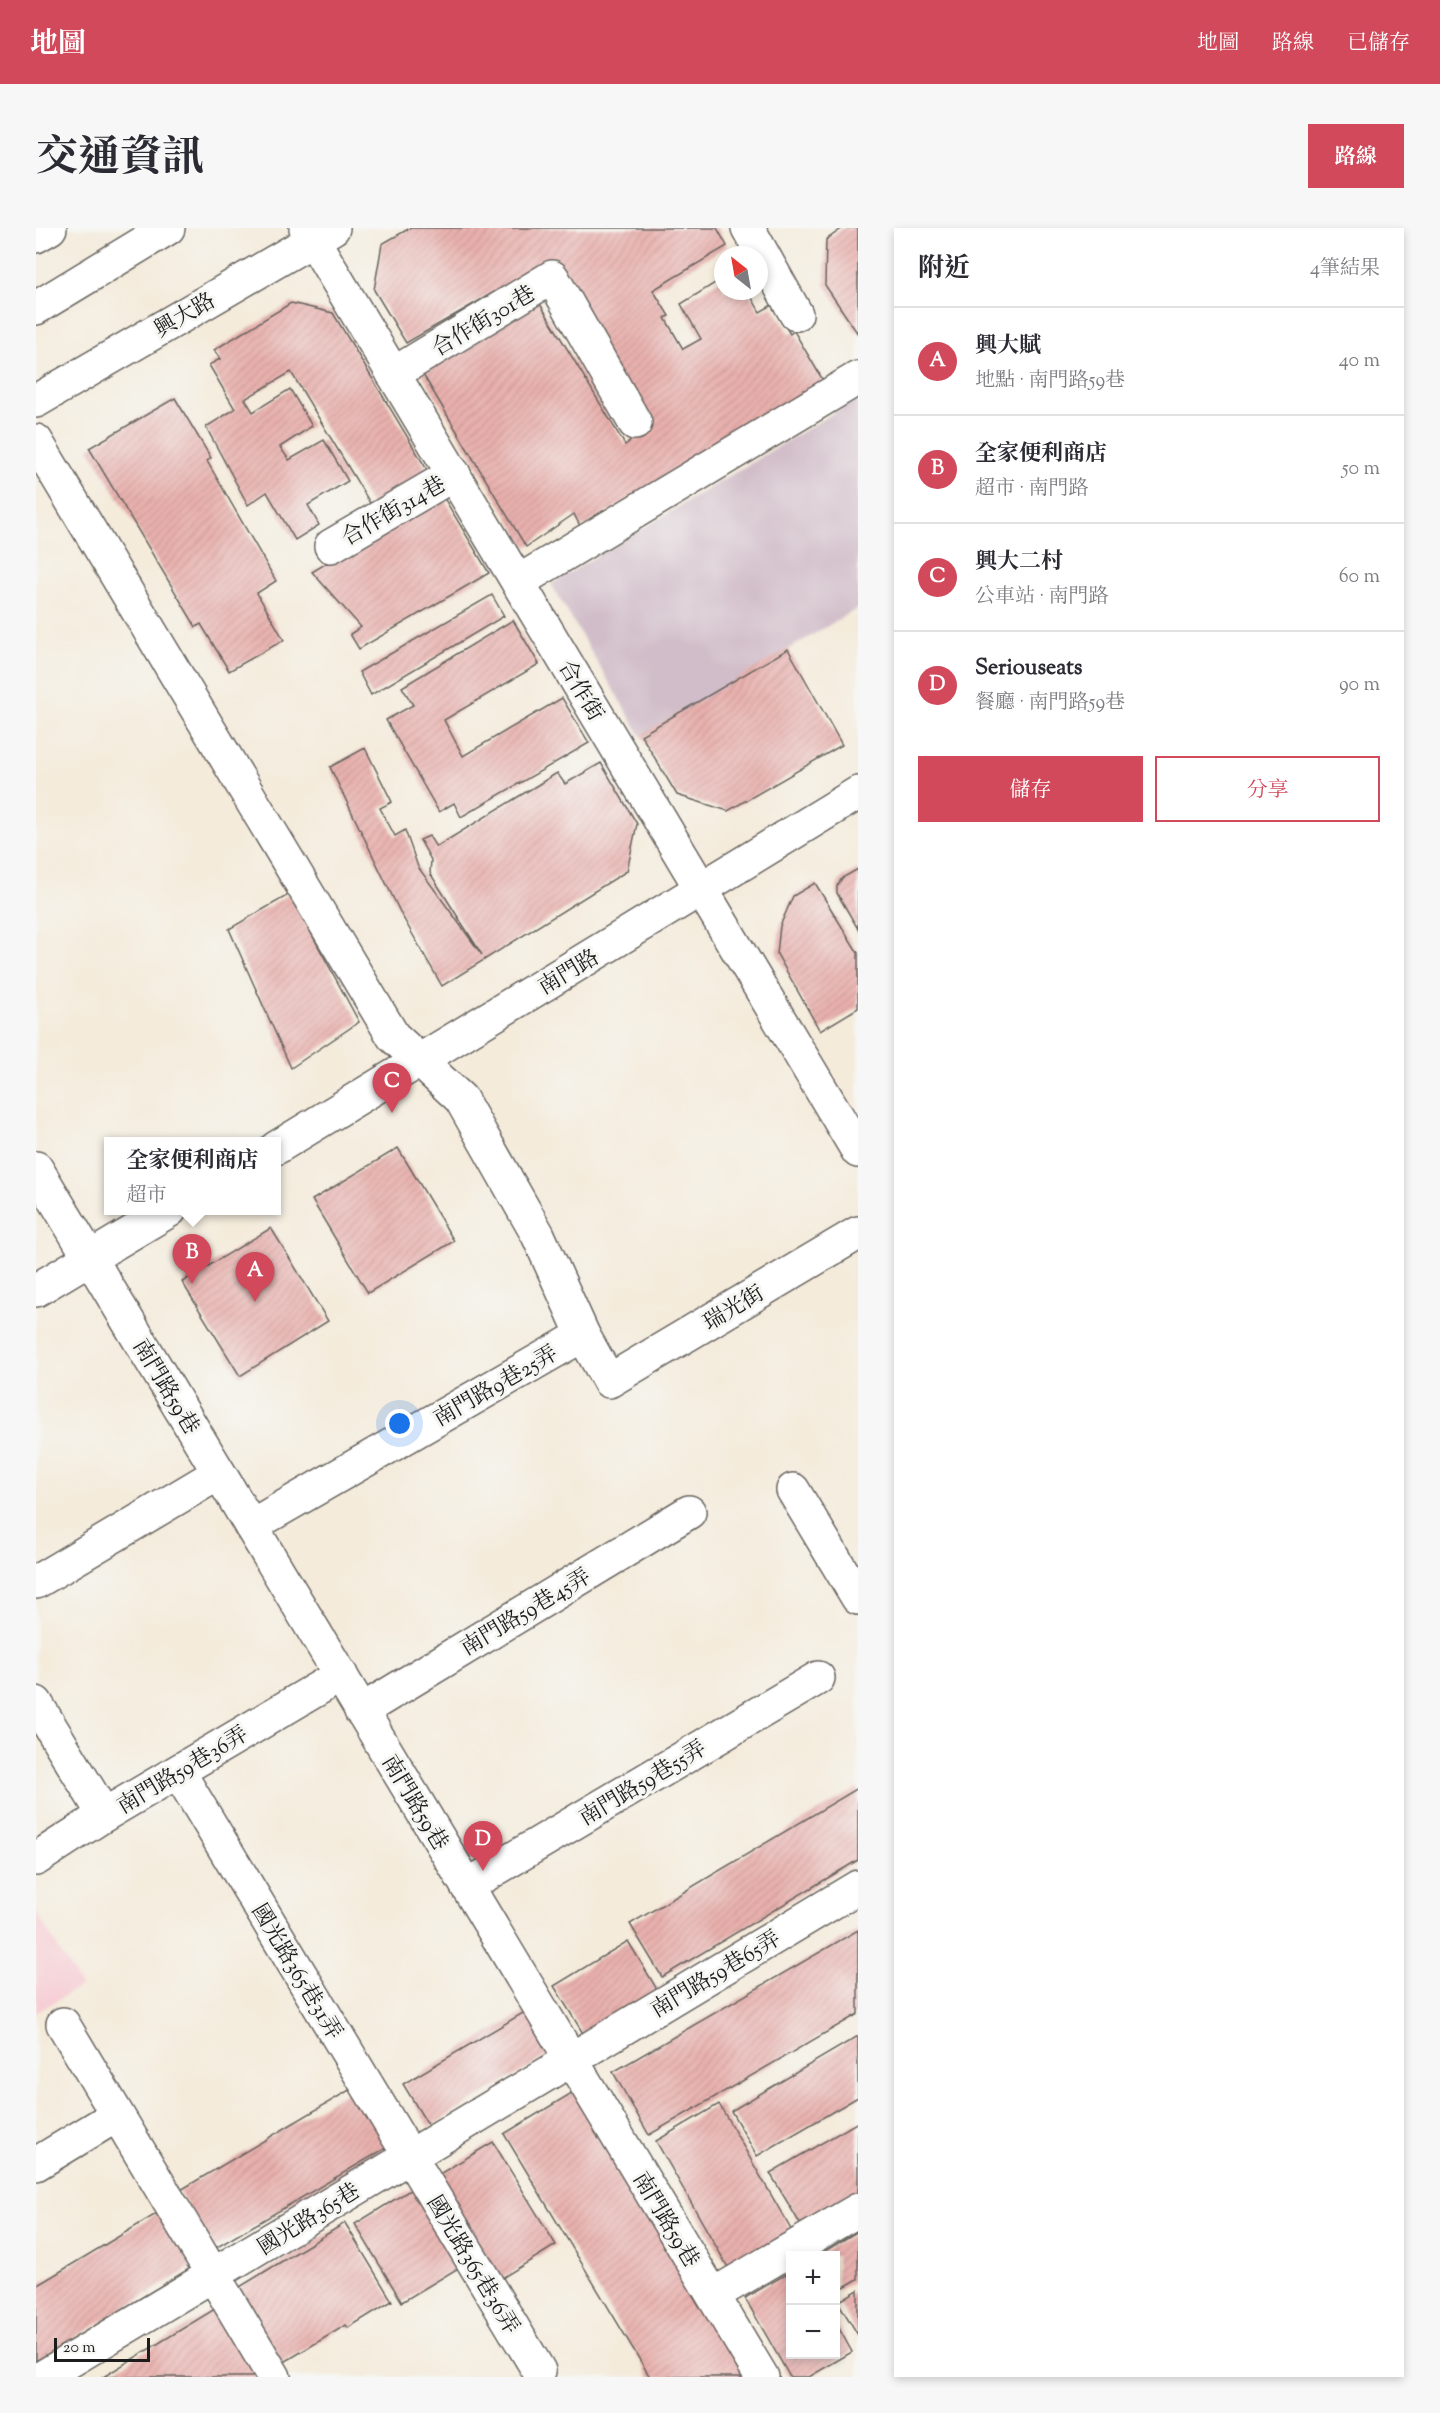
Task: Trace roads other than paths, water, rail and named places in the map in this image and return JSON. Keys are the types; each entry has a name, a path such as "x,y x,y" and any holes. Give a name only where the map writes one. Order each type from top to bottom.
{"street":[{"path":"36,236 50,228"},
{"path":"36,308 168,228"},
{"path":"748,228 795,314"},
{"name":"合作街","path":"317,232 393,375 858,1151"},
{"name":"興大路","path":"36,401 317,232"},
{"name":"合作街301巷","path":"393,375 552,277 635,423"},
{"path":"518,582 858,378"},
{"path":"36,441 393,1036 461,1099 538,1235 583,1335"},
{"name":"合作街314巷","path":"331,546 454,474"},
{"name":"南門路","path":"281,1145 858,793"},
{"name":"南門路59巷","path":"36,1168 762,2377"},
{"path":"36,1290 162,1215"},
{"name":"瑞光街","path":"583,1335 609,1381 858,1233"},
{"name":"南門路9巷25弄","path":"251,1526 583,1335"},
{"path":"36,1582 219,1473"},
{"path":"794,1490 858,1598"},
{"name":"南門路59巷45弄","path":"361,1711 689,1512"},
{"name":"南門路59巷36弄","path":"36,1703 105,1815 340,1675"},
{"name":"南門路59巷55弄","path":"467,1886 818,1678"},
{"name":"國光路365巷31弄","path":"187,1786 409,2156"},
{"path":"36,1859 105,1815"},
{"name":"南門路59巷65弄","path":"571,2059 858,1887"},
{"path":"63,2024 274,2377"},
{"name":"國光路365巷","path":"43,2377 571,2059"},
{"path":"36,2164 117,2115"},
{"name":"國光路365巷36弄","path":"409,2156 538,2371"},
{"path":"713,2295 858,2210"}],"place":[{"name":"興大二村","path":"392,1113"},
{"name":"全家便利商店","path":"192,1284"},
{"name":"興大賦","path":"255,1302"},
{"name":"Seriouseats","path":"483,1871"}]}
